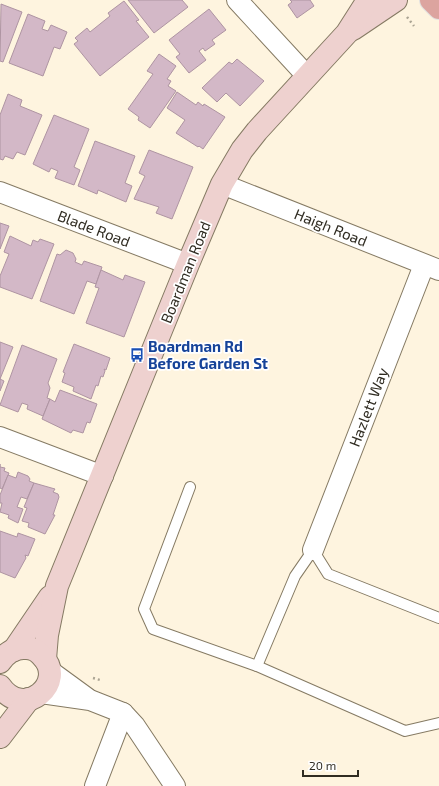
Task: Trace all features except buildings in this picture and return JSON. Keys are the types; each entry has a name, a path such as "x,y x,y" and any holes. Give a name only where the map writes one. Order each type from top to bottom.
{"main road":[{"path":"431,0 439,8"}],"street":[{"path":"237,0 306,76"},
{"name":"Boardman Road","path":"0,737 48,683 47,635 58,586 188,264 222,184 247,144 278,107 347,33 368,0"},
{"name":"Boardman Road","path":"347,33 396,0"},
{"name":"Haigh Road","path":"222,184 432,267"},
{"name":"Blade Road","path":"0,192 188,264"},
{"name":"Hazlett Way","path":"313,550 432,267"},
{"path":"0,436 103,476"},
{"name":"Boardman Road","path":"4,656 58,586"},
{"name":"Boardman Road","path":"4,656 28,648 41,654 48,665"},
{"path":"48,665 90,700"},
{"path":"0,686 11,697 20,700 35,696 90,700 123,713 135,726 175,786"},
{"path":"95,786 123,713"}],"lane":[{"path":"190,487 144,609 153,629 257,666 405,731 439,723"},
{"path":"257,666 295,576 313,550 328,574 439,618"}],"place":[{"name":"Boardman Rd Before Garden St","path":"137,355"}]}
